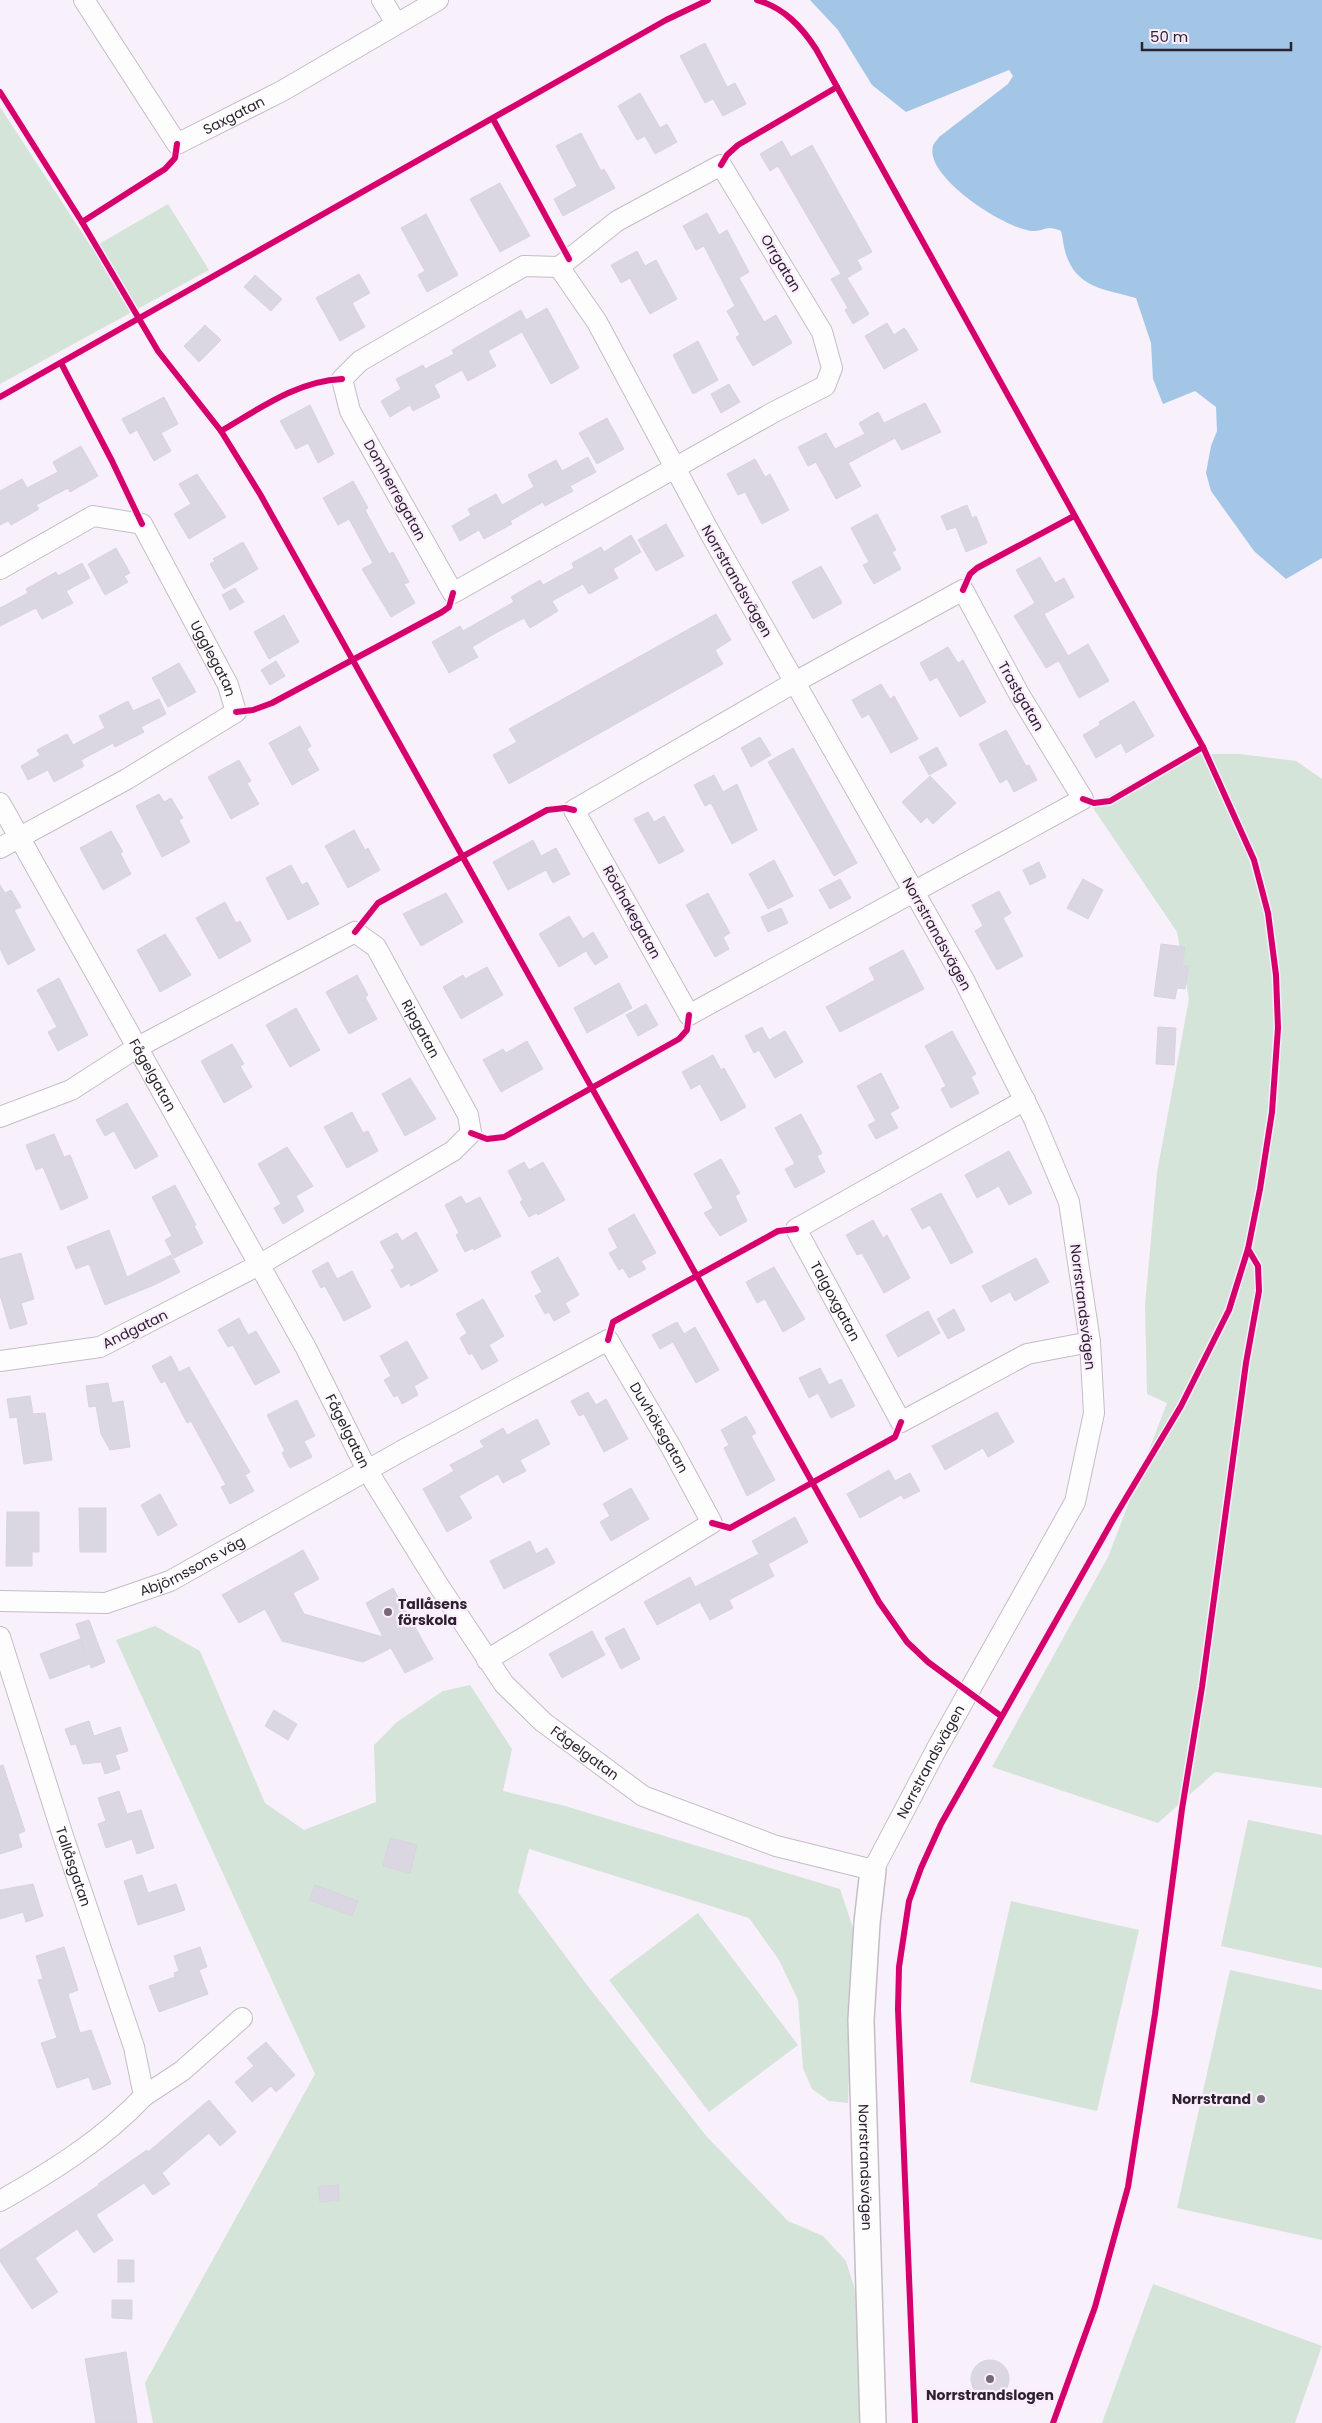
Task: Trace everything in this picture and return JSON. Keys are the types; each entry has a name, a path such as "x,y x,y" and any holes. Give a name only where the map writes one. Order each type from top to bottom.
{"street":[{"name":"Saxgatan","path":"84,0 177,144 282,91 438,0"},
{"path":"382,0 396,23"},
{"name":"Orrgatan","path":"559,267 617,221 721,164 822,332 832,368 825,386 676,469"},
{"name":"Domherregatan","path":"559,267 524,266 360,361 342,379 350,410 453,593 676,469"},
{"name":"Norrstrandsvägen","path":"559,267 597,322 676,469 964,980 1024,1100 1068,1202 1090,1342 1094,1413 1075,1502 936,1750 873,1870 867,1923 861,2020 873,2423"},
{"name":"Ugglegatan","path":"0,568 93,516 142,524 228,685 236,712 127,779 20,838"},
{"name":"Trastgatan","path":"795,682 963,590 1019,694 1082,799 914,893"},
{"name":"Rödhakegatan","path":"795,682 574,810 689,1015 914,893"},
{"name":"Fågelgatan","path":"0,803 306,1348 368,1470 486,1660 504,1684 543,1722 643,1796 776,1846 873,1870"},
{"path":"0,848 20,838"},
{"name":"Ripgatan","path":"136,1048 355,932 376,947 468,1114 471,1132 453,1151 259,1265"},
{"path":"0,1117 71,1090 136,1048"},
{"name":"Talgoxgatan","path":"1024,1100 796,1229 901,1422 1027,1354 1090,1342"},
{"name":"Andgatan","path":"0,1361 100,1347 259,1265"},
{"name":"Duvhöksgatan","path":"368,1470 608,1340 671,1447 712,1523 486,1660"},
{"name":"Abjörnssons väg","path":"0,1601 106,1604 170,1580 368,1470"},
{"name":"Tallåsgatan","path":"0,1638 63,1836 134,2046 144,2096"},
{"path":"0,2201 30,2183 122,2120 144,2096 182,2071 242,2018"}],"green space":[{"path":"0,107 92,248 168,204 209,270 0,384"},
{"path":"1186,754 1239,754 1296,761 1322,779 1322,1788 1215,1772 1158,1823 992,1767 1108,1557 1167,1403 1147,1394 1145,1305 1157,1173 1189,999 1177,932 1091,805"},
{"path":"155,1626 200,1651 265,1803 304,1830 376,1802 374,1745 397,1722 443,1691 470,1685 512,1749 503,1791 565,1806 840,1889 854,1931 848,2103 829,2101 812,2089 803,2068 798,2000 779,1960 749,1918 529,1849 518,1892 587,1985 707,2137 788,2221 823,2236 846,2261 856,2293 860,2423 153,2423 145,2383 315,2074 116,1640"},
{"path":"1248,1820 1322,1835 1322,1968 1221,1946"},
{"path":"1011,1901 1139,1930 1097,2111 970,2082"},
{"path":"698,1913 798,2045 709,2112 609,1980"},
{"name":"Norrstrand","path":"1230,1970 1322,1990 1322,2240 1177,2208"},
{"path":"1153,2284 1322,2346 1295,2423 1102,2423"}],"water":[{"path":"810,0 1322,0 1322,558 1286,579 1254,551 1211,491 1206,473 1211,446 1217,431 1216,407 1195,391 1163,404 1153,379 1151,343 1136,298 1102,289 1083,280 1070,263 1065,251 1061,231 1048,228 1032,231 1004,221 969,199 941,172 934,158 934,144 939,137 1008,84 1013,76 1009,70 906,112 872,85 838,30"}],"building":[{"path":"705,43 727,87 735,83 746,104 723,116 713,99 705,103 680,56"},
{"path":"640,93 660,128 667,124 677,142 655,154 645,136 637,140 618,106"},
{"path":"581,133 601,171 604,169 615,188 563,216 554,199 577,186 556,146"},
{"path":"782,141 791,157 812,145 872,252 857,260 862,269 847,278 869,314 853,324 845,310 848,308 831,279 841,274 778,166 770,171 760,154"},
{"path":"500,183 530,236 500,252 470,199"},
{"path":"707,213 719,235 727,230 749,272 739,278 764,322 776,315 792,343 753,366 736,337 740,335 727,311 735,306 704,246 696,250 683,226"},
{"path":"426,214 458,275 427,292 418,275 425,271 401,228"},
{"path":"637,251 645,266 656,260 677,299 650,314 630,278 621,283 611,265"},
{"path":"359,274 370,293 352,303 365,327 340,341 316,298"},
{"path":"255,275 282,299 271,311 244,287"},
{"path":"547,308 579,368 551,384 522,332 488,351 496,366 468,381 462,370 434,385 440,397 413,411 410,405 390,417 381,401 401,389 396,379 423,365 425,369 454,354 452,350 521,310 526,320"},
{"path":"887,323 894,335 904,328 918,350 884,369 865,336"},
{"path":"205,325 221,340 199,362 184,346"},
{"path":"698,341 718,380 693,394 673,355"},
{"path":"729,384 740,402 721,413 711,394"},
{"path":"164,397 178,424 161,433 171,451 154,461 137,430 130,434 122,419"},
{"path":"925,403 941,432 902,450 895,438 848,463 861,486 836,499 816,462 808,466 798,447 826,433 835,449 865,434 859,423 878,412 884,423"},
{"path":"310,405 334,454 318,463 308,443 296,449 280,421"},
{"path":"607,418 624,449 597,464 579,433"},
{"path":"81,446 98,476 70,492 68,488 36,505 39,509 11,525 8,521 0,525 0,491 22,479 27,488 58,472 53,462"},
{"path":"588,457 596,472 570,486 573,491 545,506 543,502 510,521 512,524 484,539 479,530 460,541 452,526 471,515 468,509 496,494 502,505 534,487 528,475 556,460 562,471"},
{"path":"755,459 765,477 770,474 789,510 762,524 745,492 738,495 727,474"},
{"path":"197,474 226,517 189,539 174,514 191,504 179,484"},
{"path":"353,481 368,508 365,510 389,554 393,552 409,582 404,584 415,603 391,617 362,569 373,563 349,519 338,525 323,498"},
{"path":"967,505 972,518 976,516 987,543 966,552 956,527 947,530 941,516"},
{"path":"877,514 896,550 892,552 901,569 874,584 863,565 869,562 851,528"},
{"path":"666,524 684,556 656,571 638,540"},
{"path":"631,535 641,552 613,569 618,578 589,594 583,584 552,601 558,611 530,628 524,618 494,634 472,647 478,657 449,673 432,642 460,626 463,631 514,602 511,597 540,580 543,585 574,568 572,563 601,547 604,552"},
{"path":"243,542 258,569 224,589 210,564 215,561 213,559"},
{"path":"116,548 130,573 124,576 128,582 105,595 88,564"},
{"path":"1040,557 1055,583 1064,578 1074,597 1044,614 1068,656 1088,644 1109,681 1079,698 1059,661 1062,659 1046,668 1014,616 1035,603 1016,570"},
{"path":"82,563 90,578 66,591 73,603 42,619 36,608 0,626 0,608 28,593 26,589 56,572 58,576"},
{"path":"821,566 842,603 813,619 792,582"},
{"path":"235,588 244,602 230,610 222,595"},
{"path":"716,614 731,640 715,650 723,664 509,784 493,755 517,742 509,729"},
{"path":"284,615 299,642 269,659 254,632"},
{"path":"948,647 958,663 963,660 986,702 960,717 937,677 930,681 920,663"},
{"path":"276,661 285,676 270,685 261,670"},
{"path":"179,663 196,692 168,707 152,678"},
{"path":"881,684 890,699 894,696 918,739 891,753 869,714 862,718 852,700"},
{"path":"159,699 166,714 141,727 144,732 115,747 113,743 81,760 84,766 54,782 48,770 28,780 21,766 40,755 37,750 67,734 73,745 105,728 99,716 128,701 133,711"},
{"path":"1134,701 1154,736 1126,753 1121,743 1096,758 1083,735 1100,725 1099,722"},
{"path":"300,726 311,746 307,749 319,770 292,785 269,743"},
{"path":"1006,730 1026,766 1029,765 1037,780 1014,792 1007,779 1000,783 979,744"},
{"path":"760,737 771,755 751,767 741,748"},
{"path":"937,747 947,765 929,775 919,757"},
{"path":"793,748 857,863 834,876 768,762"},
{"path":"239,760 251,781 247,783 259,804 231,819 208,777"},
{"path":"714,775 723,792 737,784 757,830 732,844 711,803 705,806 694,785"},
{"path":"930,776 956,803 933,824 927,817 921,823 902,802"},
{"path":"159,794 164,802 171,798 183,818 179,820 190,842 162,857 136,806"},
{"path":"648,812 654,822 664,816 684,851 659,864 634,819"},
{"path":"354,830 365,850 368,848 380,870 348,888 325,846"},
{"path":"111,831 123,852 120,853 131,874 103,890 80,848"},
{"path":"533,840 541,856 556,848 570,874 553,883 546,870 508,890 493,862"},
{"path":"774,860 793,896 768,909 749,874"},
{"path":"1039,862 1046,877 1030,885 1023,870"},
{"path":"291,865 302,885 307,882 319,904 288,920 266,878"},
{"path":"840,879 851,898 830,909 819,890"},
{"path":"1083,879 1103,890 1088,919 1067,908"},
{"path":"0,885 5,893 11,890 21,907 14,910 35,950 8,965 0,949"},
{"path":"999,891 1011,913 1003,918 1023,956 997,970 975,931 983,926 972,905"},
{"path":"446,893 463,922 421,946 403,914"},
{"path":"708,893 730,933 723,937 729,949 715,957 686,905"},
{"path":"225,902 236,923 240,921 251,941 219,959 196,918"},
{"path":"781,908 788,923 768,932 761,917"},
{"path":"569,916 583,939 593,932 608,957 595,965 586,951 559,967 539,934"},
{"path":"165,934 191,975 160,992 137,950"},
{"path":"1161,944 1185,947 1182,965 1188,966 1185,989 1177,988 1175,999 1154,996"},
{"path":"903,950 924,989 840,1032 826,1007 875,980 869,968"},
{"path":"487,967 503,995 461,1019 443,987 463,975 465,979"},
{"path":"357,975 368,995 365,997 377,1019 349,1034 326,992"},
{"path":"59,978 88,1035 58,1051 48,1032 57,1027 37,990"},
{"path":"619,983 632,1008 587,1033 574,1008"},
{"path":"646,1004 658,1025 638,1036 626,1015"},
{"path":"296,1008 320,1050 290,1067 266,1025"},
{"path":"762,1027 769,1040 785,1031 803,1062 775,1078 759,1050 754,1053 745,1036"},
{"path":"1158,1027 1176,1028 1174,1065 1156,1064"},
{"path":"952,1031 976,1074 971,1077 979,1093 951,1108 941,1089 946,1086 925,1046"},
{"path":"527,1041 543,1069 501,1092 483,1060 503,1049 506,1053"},
{"path":"232,1044 244,1064 240,1066 252,1087 224,1103 201,1061"},
{"path":"713,1055 721,1070 724,1068 746,1107 721,1121 700,1084 691,1089 682,1072"},
{"path":"881,1073 899,1108 890,1113 898,1128 876,1139 868,1125 876,1121 857,1086"},
{"path":"410,1078 436,1119 405,1136 382,1094"},
{"path":"127,1103 158,1156 135,1169 114,1131 105,1136 96,1120"},
{"path":"352,1112 363,1133 368,1131 378,1151 347,1168 324,1127"},
{"path":"801,1114 822,1153 817,1156 825,1172 795,1188 785,1169 795,1164 775,1128"},
{"path":"54,1134 64,1157 70,1155 88,1198 61,1210 43,1167 36,1170 26,1145"},
{"path":"287,1147 313,1186 296,1196 304,1211 283,1224 274,1208 281,1204 258,1164"},
{"path":"1009,1151 1032,1193 1009,1205 999,1186 977,1198 965,1175"},
{"path":"721,1159 740,1193 735,1196 747,1221 720,1236 704,1213 713,1208 694,1174"},
{"path":"524,1162 529,1170 543,1162 565,1200 538,1215 536,1213 529,1217 520,1202 523,1200 508,1171"},
{"path":"175,1185 196,1225 194,1226 203,1243 174,1258 165,1240 172,1236 152,1197"},
{"path":"941,1193 973,1252 951,1264 930,1225 922,1229 911,1209"},
{"path":"461,1196 466,1204 480,1197 501,1236 474,1250 473,1248 465,1252 456,1235 459,1233 445,1205"},
{"path":"634,1214 656,1253 641,1261 646,1269 629,1278 623,1268 619,1270 609,1253 618,1248 608,1229"},
{"path":"873,1220 883,1238 887,1235 910,1278 884,1293 862,1253 857,1255 846,1235"},
{"path":"109,1230 127,1277 171,1255 180,1272 105,1305 89,1264 76,1269 67,1247"},
{"path":"416,1232 438,1271 411,1286 409,1283 401,1288 391,1270 395,1268 380,1242 397,1233 402,1241"},
{"path":"21,1253 34,1299 21,1303 27,1324 10,1329 0,1295 0,1259"},
{"path":"558,1257 579,1295 565,1303 570,1312 554,1321 549,1312 545,1314 535,1296 542,1292 531,1272"},
{"path":"1036,1258 1049,1282 1015,1301 1010,1292 991,1302 982,1286"},
{"path":"328,1262 337,1279 352,1271 371,1307 344,1321 325,1286 321,1288 312,1271"},
{"path":"774,1267 805,1319 783,1332 765,1299 757,1303 746,1282"},
{"path":"483,1299 504,1336 489,1345 498,1361 482,1370 472,1353 469,1355 460,1338 467,1333 456,1314"},
{"path":"954,1309 965,1330 948,1339 937,1319"},
{"path":"928,1311 940,1333 898,1357 886,1335"},
{"path":"239,1318 248,1335 256,1331 280,1372 255,1385 233,1345 228,1347 218,1330"},
{"path":"677,1322 684,1334 695,1327 719,1370 696,1383 673,1342 660,1349 652,1335"},
{"path":"407,1341 428,1378 414,1386 418,1395 402,1404 398,1395 394,1397 384,1380 391,1376 380,1356"},
{"path":"171,1356 179,1372 189,1367 250,1472 245,1475 254,1491 230,1504 221,1487 226,1485 191,1421 187,1423 165,1381 161,1383 152,1366"},
{"path":"820,1368 829,1385 841,1379 855,1406 831,1418 818,1393 809,1398 799,1378"},
{"path":"108,1383 112,1403 123,1401 130,1447 110,1450 101,1434 96,1406 89,1407 86,1386"},
{"path":"588,1392 596,1405 606,1399 628,1439 604,1452 584,1414 579,1416 571,1401"},
{"path":"30,1396 33,1414 45,1413 52,1460 24,1464 17,1417 10,1418 7,1399"},
{"path":"297,1400 315,1436 304,1441 312,1457 290,1468 282,1453 285,1451 267,1415"},
{"path":"997,1412 1014,1442 988,1457 983,1448 945,1470 932,1446"},
{"path":"746,1416 756,1433 751,1436 775,1480 747,1496 724,1448 729,1445 721,1430"},
{"path":"537,1419 550,1444 520,1460 526,1471 503,1483 498,1474 459,1496 472,1518 447,1532 423,1489 454,1471 450,1465 484,1447 480,1441 503,1428 507,1435"},
{"path":"889,1470 895,1481 910,1473 920,1491 904,1499 901,1495 860,1518 847,1494"},
{"path":"631,1488 649,1519 611,1541 600,1522 610,1516 603,1504"},
{"path":"160,1494 177,1525 158,1536 141,1505"},
{"path":"79,1508 106,1508 106,1552 80,1552"},
{"path":"7,1512 39,1512 39,1552 32,1552 32,1566 6,1566"},
{"path":"795,1517 808,1542 768,1564 774,1576 729,1600 733,1608 710,1620 700,1602 657,1625 644,1602 690,1577 695,1587 759,1554 752,1541"},
{"path":"530,1541 536,1554 547,1548 555,1563 504,1589 490,1561"},
{"name":"Tallåsens förskola","path":"303,1550 319,1579 293,1593 304,1614 383,1637 366,1603 393,1588 433,1659 405,1673 391,1648 363,1662 282,1641 265,1609 239,1623 222,1595"},
{"path":"89,1620 105,1662 91,1668 90,1664 50,1679 40,1654 80,1639 86,1654 76,1624"},
{"path":"624,1628 640,1659 621,1669 605,1638"},
{"path":"592,1631 605,1655 562,1678 549,1654"},
{"path":"274,1710 297,1724 288,1740 265,1726"},
{"path":"89,1721 94,1736 120,1727 128,1751 115,1755 120,1769 105,1774 101,1762 83,1764 76,1744 71,1745 65,1729"},
{"path":"3,1765 25,1831 18,1834 22,1847 0,1854 0,1766"},
{"path":"119,1791 127,1814 141,1810 154,1848 137,1854 132,1839 106,1848 98,1824 106,1821 98,1798"},
{"path":"390,1838 417,1845 410,1873 383,1866"},
{"path":"142,1875 148,1893 176,1884 185,1910 138,1925 124,1881"},
{"path":"33,1884 43,1916 26,1922 23,1912 0,1919 0,1890"},
{"path":"315,1885 358,1901 352,1916 309,1900"},
{"path":"64,1947 78,1990 68,1994 80,2033 91,2030 111,2084 93,2090 89,2077 57,2088 41,2043 57,2038 38,1980 43,1979 36,1956"},
{"path":"200,1947 207,1967 199,1970 208,1994 159,2012 149,1986 175,1977 174,1973 179,1971 174,1956"},
{"path":"266,2042 295,2075 276,2092 271,2086 252,2102 235,2082 254,2066 247,2058"},
{"path":"209,2100 236,2132 220,2146 209,2133 162,2173 170,2184 153,2195 144,2183 96,2215 113,2240 94,2253 77,2229 35,2258 58,2292 32,2309 0,2261 0,2250 99,2185 147,2150 148,2152"},
{"path":"338,2185 339,2200 320,2202 318,2187"},
{"path":"118,2260 134,2260 134,2282 118,2282"},
{"path":"112,2300 132,2300 132,2319 112,2318"},
{"path":"126,2352 137,2423 96,2423 85,2359"},
{"name":"Norrstrandslogen","path":"990,2360 1003,2366 1009,2379 1003,2392 990,2398 977,2392 971,2379 977,2366"}],"cycle path":[{"path":"0,397 666,20 708,0"},
{"path":"757,0 767,3 784,13 798,25 816,49 1203,747 1254,860 1268,913 1276,975 1278,1028 1272,1112 1248,1249 1229,1310 1181,1406 1114,1518 941,1824 921,1868 909,1901 899,1967 898,2009 915,2423"},
{"path":"721,165 727,155 738,145 837,87"},
{"path":"0,92 82,222 158,351 221,431 260,494 879,1602 907,1642 928,1662 1001,1716"},
{"path":"493,119 569,259"},
{"path":"82,222 165,169 175,158 177,144"},
{"path":"61,363 112,461 142,524"},
{"path":"221,431 264,405 294,391 309,385 342,379"},
{"path":"963,590 970,574 977,568 1074,516"},
{"path":"236,712 253,710 272,703 442,612 449,607 453,593"},
{"path":"1083,799 1094,803 1110,801 1203,747"},
{"path":"355,932 378,903 547,810 565,808 574,810"},
{"path":"471,1133 487,1139 504,1137 679,1039 687,1030 689,1015"},
{"path":"608,1340 613,1322 778,1231 796,1229"},
{"path":"1053,2423 1095,2307 1128,2187 1155,2014 1182,1809 1202,1687 1246,1363 1259,1291 1258,1266 1248,1249"},
{"path":"712,1523 730,1528 895,1437 901,1422"}],"place":[{"name":"Tallåsens förskola","path":"388,1612"},
{"name":"Norrstrand","path":"1261,2099"},
{"name":"Norrstrandslogen","path":"990,2379"}]}
